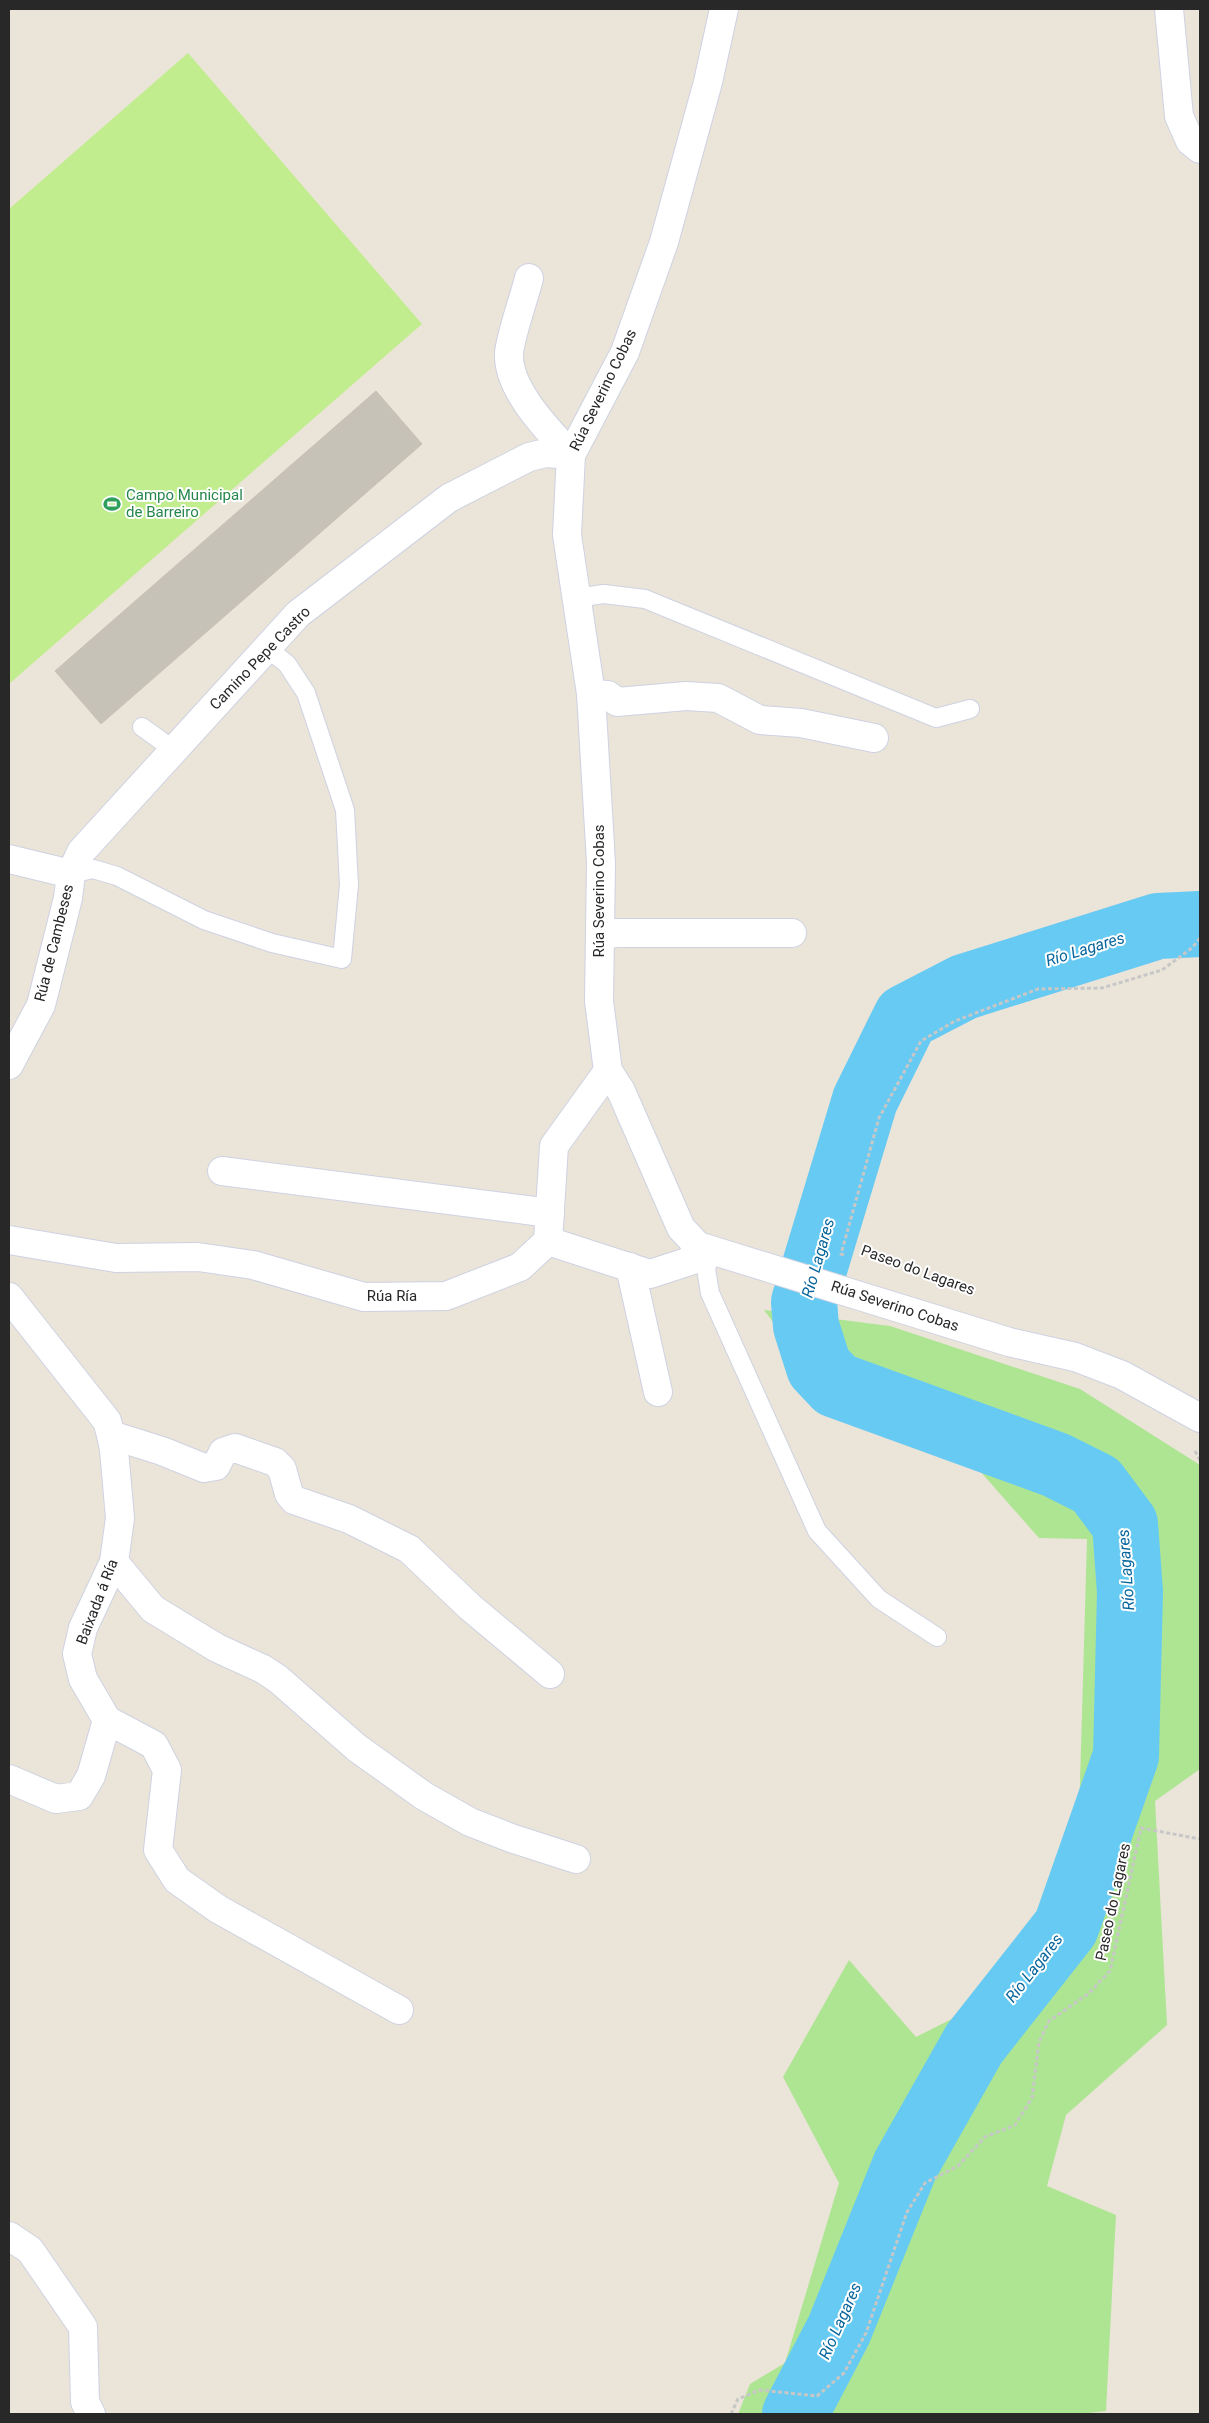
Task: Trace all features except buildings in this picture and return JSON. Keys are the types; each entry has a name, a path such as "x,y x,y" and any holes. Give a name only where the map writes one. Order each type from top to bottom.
{"street":[{"name":"Rúa Severino Cobas","path":"724,9 708,82 664,242 625,352 571,454 567,535 591,694 601,863 599,1001 608,1070 621,1091 681,1228 705,1248 1009,1342 1075,1357 1122,1375 1198,1417"},
{"path":"1169,9 1179,116 1190,141 1200,149"},
{"path":"529,278 509,352 512,376 544,427 571,454"},
{"name":"Camino Pepe Castro","path":"71,874 81,852 298,614 449,498 529,456 546,453 571,454"},
{"path":"591,694 608,696 617,702 686,696 718,698 760,720 801,724 874,738"},
{"path":"9,858 71,874"},
{"name":"Rúa de Cambeses","path":"9,1065 41,1005 68,898 71,874"},
{"path":"600,935 617,933 792,933"},
{"path":"608,1070 554,1146 548,1241 650,1274 690,1260 705,1248"},
{"path":"222,1171 550,1213"},
{"name":"Rúa Ría","path":"9,1240 116,1258 198,1257 254,1265 364,1297 446,1296 520,1268 548,1241"},
{"path":"630,1267 658,1392"},
{"name":"Baixada á Ría","path":"9,1297 107,1421 111,1435 120,1518 114,1562 84,1628 78,1654 83,1679 107,1720"},
{"path":"111,1435 162,1451 204,1468 216,1466 223,1452 235,1448 274,1462 282,1469 289,1494 294,1500 349,1519 410,1549 470,1607 550,1674"},
{"path":"114,1562 153,1609 216,1648 263,1669 278,1679 357,1748 424,1796 470,1822 511,1838 576,1859"},
{"path":"9,1779 56,1799 79,1796 91,1776 107,1720 154,1745 167,1770 158,1850 177,1880 218,1909 399,2010"},
{"path":"9,2236 30,2250 83,2327 85,2402 91,2414"}],"lane":[{"path":"576,598 604,594 645,599 936,718 970,709"},
{"path":"71,874 92,869 117,876 204,920 272,943 342,960 349,885 344,810 306,693 287,664 267,648"},
{"path":"142,727 174,750"},
{"path":"705,1248 710,1293 817,1531 879,1599 937,1637"}],"path":[{"name":"Paseo do Lagares","path":"850,1258 841,1254 879,1118 921,1041 955,1021 1038,988 1102,988 1162,970 1192,948 1200,938"},
{"path":"1198,1417 1192,1447 1200,1460"},
{"name":"Paseo do Lagares","path":"731,2414 738,2399 760,2390 817,2396 844,2373 866,2333 907,2212 925,2183 958,2166 985,2137 1015,2125 1032,2098 1039,2042 1048,2021 1088,1994 1110,1971 1141,1828 1200,1839"}],"green space":[{"name":"Campo Municipal de Barreiro","path":"188,53 422,324 9,684 9,209"},
{"path":"764,1310 890,1326 1080,1389 1200,1465 1200,1769 1155,1801 1167,2025 1066,2115 1047,2186 1116,2215 1106,2411 1079,2414 738,2414 750,2384 785,2363 839,2183 783,2077 849,1960 916,2037 1075,1957 1087,1539 1039,1538 979,1470 842,1414"}],"waterway":[{"name":"Río Lagares","path":"795,2414 839,2330 905,2166 974,2044 1066,1927 1126,1756 1130,1592 1125,1524 1096,1485 1056,1465 836,1385 819,1367 806,1326 804,1302 865,1100 906,1017 964,987 1158,926 1200,924"}],"place":[{"name":"Campo Municipal de Barreiro","path":"112,504"}]}
